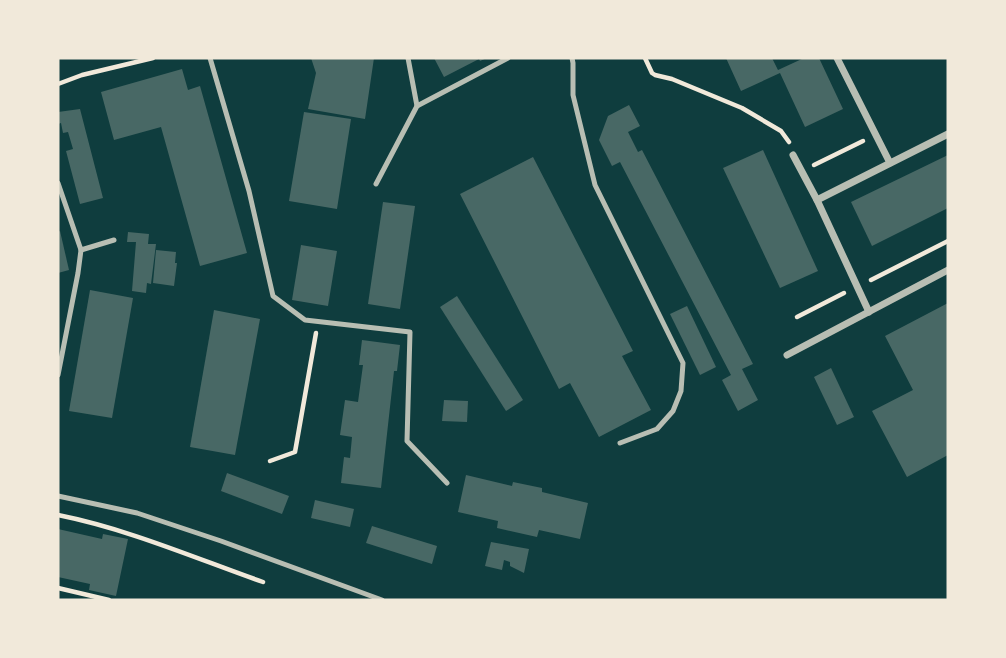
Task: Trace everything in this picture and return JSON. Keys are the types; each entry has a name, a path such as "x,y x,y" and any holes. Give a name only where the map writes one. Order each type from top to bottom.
{"street":[{"path":"837,58 890,163"},
{"path":"817,200 948,134"},
{"path":"793,155 869,312"},
{"path":"786,355 948,270"}],"lane":[{"path":"210,58 249,191 273,296 305,320 410,332 407,441 447,483"},
{"path":"408,58 417,106"},
{"path":"376,184 417,106 508,58"},
{"path":"572,58 573,95 595,185 683,363 681,391 673,411 657,429 620,443"},
{"path":"58,183 81,250 58,375"},
{"path":"81,250 114,240"},
{"path":"58,496 137,513 382,600"}],"path":[{"path":"58,84 82,75 153,58"},
{"path":"645,58 655,75 672,79 734,105 781,131 794,150 793,155"},
{"path":"807,168 872,137"},
{"path":"270,461 295,452 318,321"},
{"path":"58,514 130,534 263,582"},
{"path":"58,587 109,600"}],"building":[{"path":"311,58 374,58 365,119 308,109 316,73"},
{"path":"434,58 487,58 480,61 479,59 444,77"},
{"path":"726,58 772,58 778,70 804,58 819,58 843,109 805,127 780,73 741,91"},
{"path":"182,69 188,90 200,86 247,253 200,266 161,127 114,140 101,92"},
{"path":"629,105 640,126 628,132 638,152 642,150 753,364 742,369 758,400 738,411 722,380 731,375 620,162 612,166 599,140 608,116"},
{"path":"80,109 103,198 80,204 66,151 73,149 68,132 63,133 61,123 58,124 58,112"},
{"path":"304,112 351,119 337,209 289,201"},
{"path":"763,150 818,271 780,288 723,168"},
{"path":"948,155 948,208 872,246 851,202"},
{"path":"533,157 633,351 622,356 651,410 599,437 570,383 559,389 460,194"},
{"path":"383,202 415,206 400,309 368,304"},
{"path":"60,231 69,270 58,273 58,232"},
{"path":"128,232 149,234 148,244 156,244 151,284 147,283 146,293 132,291 136,242 127,242"},
{"path":"301,245 337,251 328,306 292,300"},
{"path":"156,250 176,252 174,286 153,283"},
{"path":"90,290 133,298 112,418 69,411"},
{"path":"457,296 523,400 506,411 440,307"},
{"path":"948,303 948,455 907,477 872,411 913,390 885,336"},
{"path":"687,306 716,367 700,375 670,314"},
{"path":"214,310 260,319 235,455 190,447"},
{"path":"362,340 400,345 397,371 394,371 381,488 341,483 344,457 350,458 352,437 340,435 345,400 358,402 363,365 359,365"},
{"path":"831,368 854,417 837,425 814,377"},
{"path":"444,400 468,401 467,422 442,421"},
{"path":"227,473 289,496 282,514 221,491"},
{"path":"466,475 512,486 513,482 542,488 542,492 588,503 580,539 539,530 537,537 497,528 498,521 458,512"},
{"path":"315,500 354,509 350,527 311,518"},
{"path":"372,526 437,546 432,564 366,543"},
{"path":"58,529 102,539 103,534 128,539 116,596 89,590 90,584 58,577"},
{"path":"491,542 529,549 524,573 504,560 502,570 485,566"}]}
